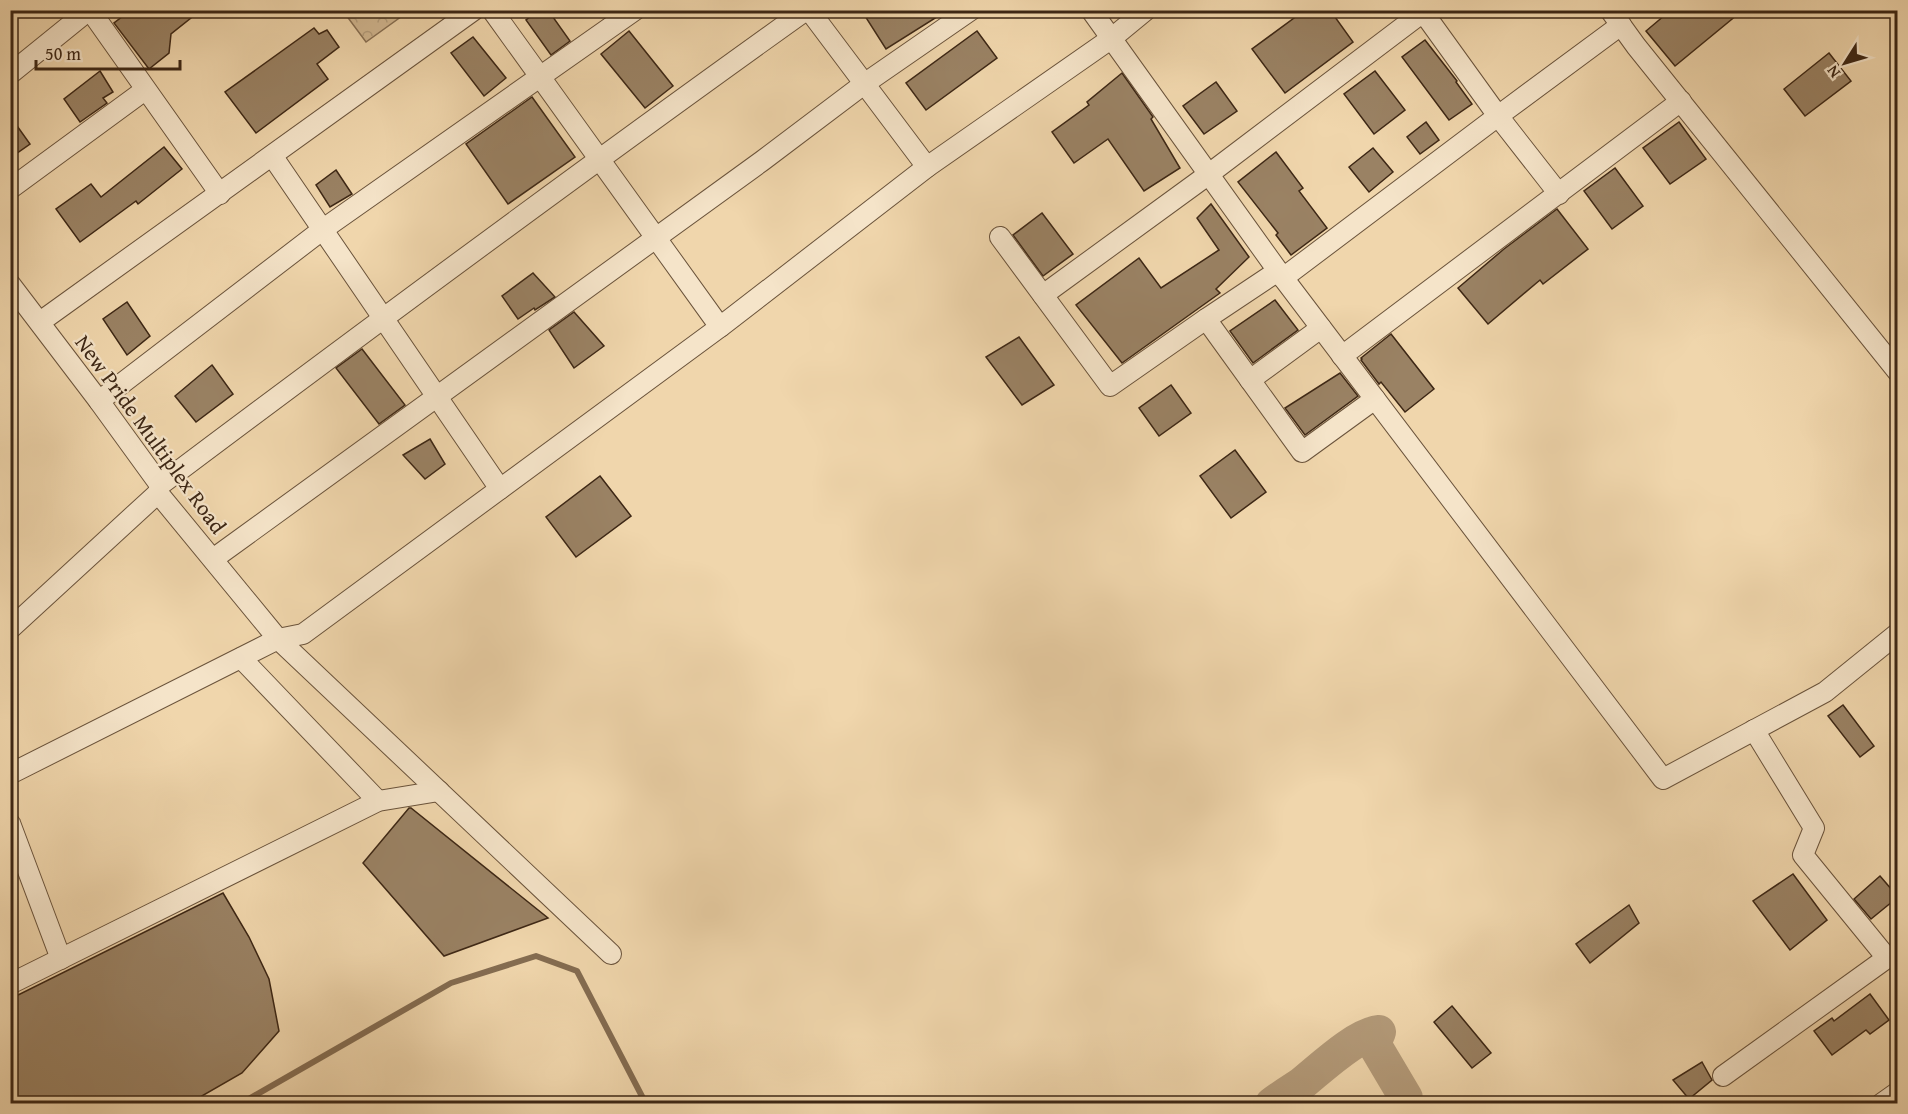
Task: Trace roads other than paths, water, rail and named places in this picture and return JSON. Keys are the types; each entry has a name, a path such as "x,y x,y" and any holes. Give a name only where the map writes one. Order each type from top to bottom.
{"street":[{"path":"10,74 89,10 220,194"},
{"path":"40,322 273,157 474,10"},
{"path":"492,10 720,327"},
{"path":"99,401 322,230 635,10"},
{"path":"10,629 159,489 383,317 598,159 808,10 927,166"},
{"path":"213,559 864,84 971,10"},
{"path":"1091,10 1321,328 1663,779 1825,692 1898,633"},
{"path":"10,774 278,639 303,634 720,327 927,166 1112,38 1146,10"},
{"path":"1043,295 1209,174 1424,11 1498,116 1558,194"},
{"path":"1000,237 1110,386 1206,319 1281,274 1498,116 1615,18 1898,372"},
{"path":"10,189 145,90"},
{"path":"1342,356 1681,101"},
{"path":"273,157 500,489"},
{"name":"New Pride Multiplex Road","path":"10,284 99,401 159,489 278,639 611,954"},
{"path":"1206,319 1302,452 1375,399"},
{"path":"1250,381 1321,328"},
{"path":"241,658 378,801"},
{"path":"1723,1076 1887,958 1803,855 1814,828 1754,730"},
{"path":"10,984 378,801 439,791"},
{"path":"10,824 61,959"},
{"path":"1881,1104 1898,1092"}],"waterway":[{"path":"240,1104 451,983 536,956 577,971 646,1104"},
{"path":"1272,1104 1349,1046 1370,1034 1379,1032 1374,1044 1406,1098 1406,1104"}]}
